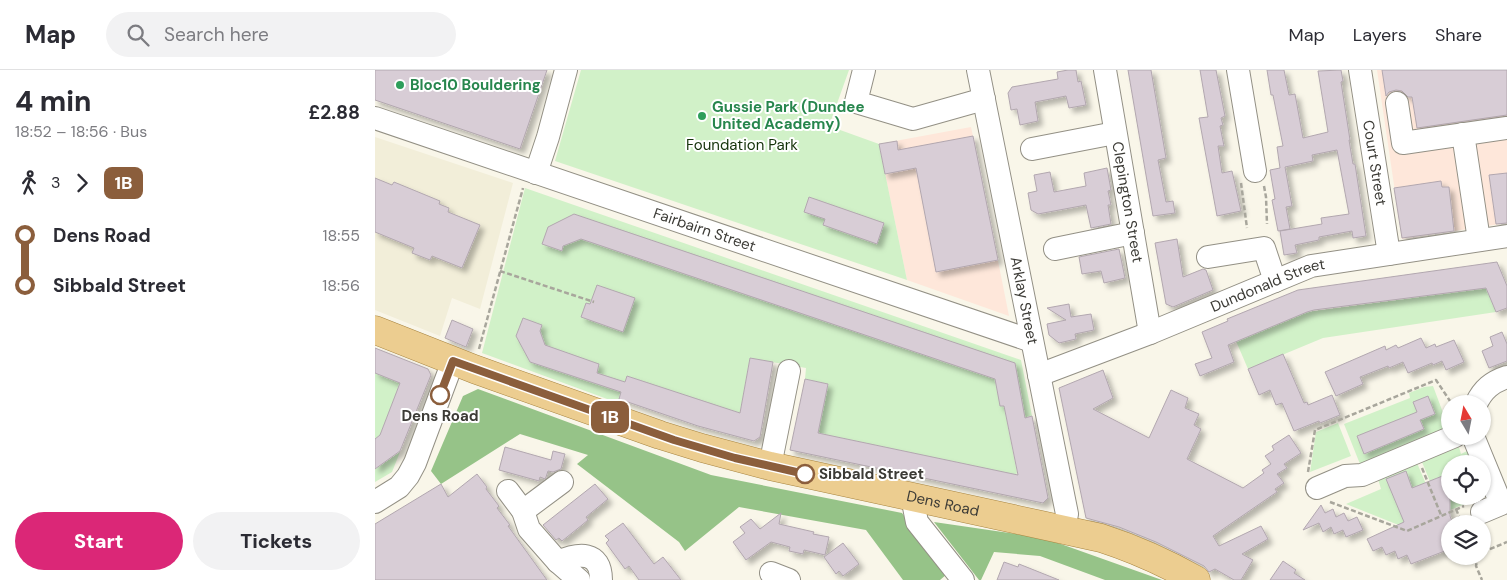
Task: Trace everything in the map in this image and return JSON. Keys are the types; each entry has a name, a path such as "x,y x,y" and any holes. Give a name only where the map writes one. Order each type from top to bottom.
{"main road":[{"name":"Dens Road","path":"375,330 464,365 660,435 702,448 770,466 1101,538 1136,550 1196,580"}],"street":[{"path":"532,171 548,138 566,70"},
{"path":"864,70 856,102 913,119 984,99"},
{"name":"Arklay Street","path":"978,70 1067,514 1063,530"},
{"name":"Clepington Street","path":"1105,70 1150,333"},
{"path":"1237,70 1255,171"},
{"name":"Court Street","path":"1361,70 1389,254"},
{"path":"1397,103 1403,143 1507,128"},
{"name":"Fairbairn Street","path":"375,118 1032,341"},
{"path":"1032,148 1115,133"},
{"path":"1463,134 1479,240"},
{"path":"1055,249 1133,233"},
{"name":"Dundonald Street","path":"1039,375 1150,333 1311,266 1507,237"},
{"path":"1208,257 1264,248 1275,281"},
{"path":"375,502 399,487 408,476 464,365"},
{"path":"770,466 789,371"},
{"path":"1481,395 1494,382 1507,377"},
{"path":"1317,488 1345,476 1362,475 1441,442"},
{"path":"1477,445 1501,504 1482,512"},
{"path":"523,511 561,482"},
{"path":"508,491 523,511 529,530 558,562 579,580"},
{"path":"912,498 917,522 963,580"},
{"path":"558,562 572,556 585,555 594,559 600,568 601,580"}],"path":[{"path":"464,365 501,271 532,171"},
{"path":"1247,228 1240,180 1255,171 1263,178 1267,224"},
{"path":"501,271 594,302"},
{"path":"1416,452 1441,516"},
{"path":"1456,509 1458,515"},
{"path":"1491,549 1507,542"},
{"path":"1476,565 1482,580"}],"shaded area":[{"path":"1377,70 1507,70 1507,223 1402,239"},
{"path":"971,127 1009,316 907,280 885,174 879,144"},
{"path":"375,137 513,183 480,309 452,298 440,336 375,310"}],"green space":[{"name":"Gussie Park (Dundee United Academy)","path":"581,70 849,70 829,126 879,144 907,280 555,161"},
{"path":"525,188 1021,360 1032,416 1007,422 1016,475 818,433 828,384 805,379 806,368 750,358 740,413 627,376 618,403 482,353"},
{"path":"1486,288 1496,312 1323,338 1248,369 1236,341 1307,312"},
{"path":"375,373 400,383 380,435 375,439"},
{"path":"1433,386 1441,407 1441,430 1360,464 1344,424 1410,398 1409,393 1424,387"},
{"path":"478,389 711,475 902,513 947,574 940,580 903,580 866,530 739,507 685,551 679,542 577,464 588,455 520,434 441,484 431,471 463,396"},
{"path":"1338,423 1351,456 1310,472 1316,432"},
{"path":"1459,447 1461,454 1467,451 1469,455 1441,455 1441,505 1462,505 1443,513 1422,462"},
{"path":"400,452 392,472 375,482 375,469"},
{"path":"1417,463 1437,510 1407,527 1346,504 1381,489 1378,479"},
{"path":"934,522 1044,538 1162,580 1105,580 1040,556 994,552 981,580 979,580"}],"building":[{"path":"375,70 547,70 520,149 375,100"},
{"path":"1076,70 1078,82 1081,81 1086,105 1069,108 1066,96 1035,102 1038,121 1020,125 1017,109 1011,110 1008,93 1012,87 1058,79 1057,72"},
{"path":"1128,70 1151,70 1166,158 1158,160 1166,202 1173,201 1175,213 1153,216"},
{"path":"1200,70 1216,70 1225,116 1221,118 1223,125 1220,126 1224,146 1218,146 1222,173 1232,171 1241,211 1217,216 1199,118 1208,117"},
{"path":"1267,70 1284,70 1289,95 1295,94 1303,138 1328,132 1318,71 1341,70 1349,140 1353,164 1355,164 1366,236 1353,238 1352,231 1319,237 1319,240 1295,245 1297,253 1284,255 1280,231 1322,224 1321,218 1349,214 1337,150 1312,155 1313,161 1285,167 1292,206 1286,207 1290,229 1278,231 1272,200 1275,199 1270,170 1280,168 1277,147 1283,146"},
{"path":"1382,70 1507,70 1507,115 1417,128 1412,97 1408,97 1402,91 1396,90 1389,92 1386,96"},
{"path":"973,136 998,260 936,272 916,168 885,174 879,144 897,141 898,150"},
{"path":"1107,168 1111,190 1108,191 1111,205 1108,205 1111,224 1091,228 1086,205 1038,214 1031,210 1028,193 1037,191 1034,175 1050,172 1054,192 1086,186 1084,173"},
{"path":"1507,173 1507,223 1496,224 1489,175"},
{"path":"375,178 392,185 394,182 440,201 439,204 449,208 448,212 480,225 462,268 432,256 430,260 412,253 414,248 375,232"},
{"path":"1441,181 1442,187 1449,187 1454,231 1402,238 1394,188"},
{"path":"809,197 884,223 877,244 823,225 825,219 804,212"},
{"path":"574,214 1015,363 1025,418 1032,416 1048,498 1043,503 790,450 805,379 828,384 818,433 1018,475 1004,406 1000,406 995,379 581,239 563,246 562,251 542,244 548,227"},
{"path":"1177,239 1183,277 1203,269 1206,270 1213,290 1173,307 1166,304 1155,243"},
{"path":"1119,249 1125,278 1104,283 1101,271 1082,274 1079,257"},
{"path":"1497,262 1507,286 1507,308 1496,312 1486,288 1314,310 1228,345 1234,362 1200,376 1195,364 1212,358 1202,332 1228,321 1227,319 1298,290"},
{"path":"597,285 635,298 623,332 581,317 586,303 590,304"},
{"path":"1069,304 1071,317 1091,314 1094,330 1075,334 1076,339 1059,343 1049,335 1047,324 1066,320 1047,308"},
{"path":"523,318 542,325 540,331 545,345 599,364 597,373 625,382 627,376 740,413 750,358 773,362 760,437 754,441 698,426 619,399 621,392 530,362 516,336"},
{"path":"452,320 473,329 466,347 445,338"},
{"path":"1502,332 1507,344 1507,361 1489,368 1482,351 1493,346 1490,337"},
{"path":"1421,338 1426,348 1435,344 1436,347 1454,340 1464,362 1446,370 1442,361 1408,373 1403,362 1360,377 1363,384 1336,396 1325,372 1385,346 1386,350 1396,345 1398,348"},
{"path":"375,348 428,369 431,375 400,451 375,469 375,439 380,435 400,383 375,373"},
{"path":"1283,354 1304,403 1307,402 1308,405 1332,395 1340,415 1294,431 1282,403 1276,405 1270,390 1259,395 1248,369"},
{"path":"1103,370 1113,398 1093,409 1149,438 1171,390 1188,398 1185,408 1199,414 1194,425 1201,429 1187,459 1243,488 1264,473 1262,470 1271,464 1265,456 1274,450 1272,446 1289,435 1301,453 1284,464 1287,468 1277,474 1284,483 1275,489 1277,492 1213,536 1219,546 1261,526 1268,539 1242,554 1253,560 1241,580 1234,580 1215,569 1209,572 1204,566 1156,542 1119,527 1086,518 1059,388"},
{"path":"1428,396 1435,414 1420,420 1424,429 1364,454 1357,436 1417,412 1413,402"},
{"path":"505,447 551,460 553,451 565,454 561,469 553,472 548,471 545,479 540,477 539,481 499,470"},
{"path":"1406,471 1412,488 1441,477 1441,505 1450,505 1450,515 1441,515 1441,552 1411,564 1407,555 1398,559 1395,551 1386,555 1382,547 1373,551 1367,539 1404,522 1386,479"},
{"path":"477,474 499,506 497,508 510,525 508,526 547,580 375,580 375,524 441,484 448,497"},
{"path":"595,484 608,499 586,517 588,520 562,541 559,538 556,540 543,525"},
{"path":"1321,505 1325,513 1333,509 1336,517 1344,513 1348,521 1357,517 1363,530 1346,537 1343,530 1334,534 1331,527 1323,532 1319,523 1303,530"},
{"path":"781,513 779,524 829,537 825,555 804,550 803,554 789,551 790,547 771,542 746,560 733,542 745,533 740,527 751,519 760,529"},
{"path":"623,523 654,564 663,557 681,580 639,580 629,566 625,569 606,543 609,540 605,536"},
{"path":"843,543 859,564 843,576 839,571 836,574 824,557"},
{"path":"1283,561 1296,570 1294,573 1305,580 1270,580"},
{"path":"1004,562 1018,567 1019,564 1059,580 997,580"}],"bus line":[{"name":"1B","path":"440,395 453,361 674,440 735,458 805,474"}],"place":[{"name":"Bloc10 Bouldering","path":"400,85"},
{"name":"Gussie Park (Dundee United Academy)","path":"702,116"},
{"name":"Dens Road","path":"440,395"},
{"name":"Sibbald Street","path":"805,474"}],"park label":[{"name":"Foundation Park","path":"742,145"}]}
